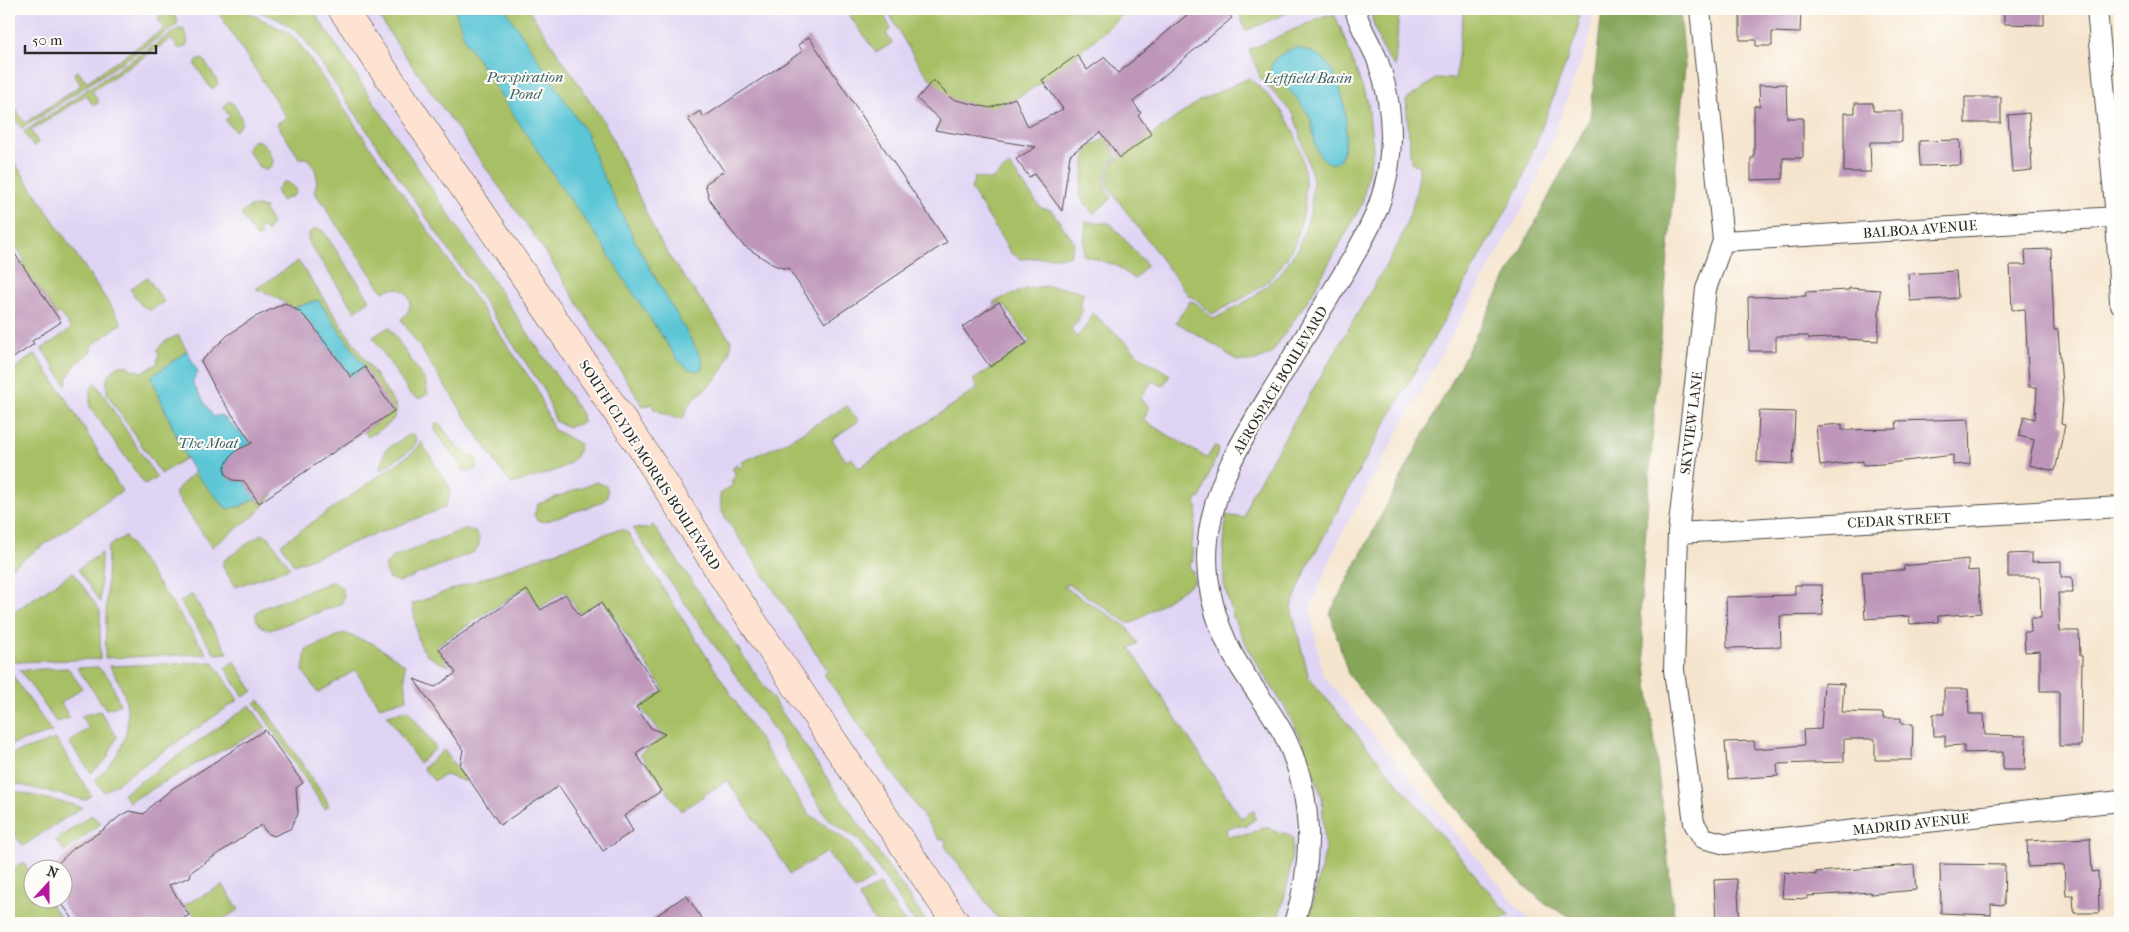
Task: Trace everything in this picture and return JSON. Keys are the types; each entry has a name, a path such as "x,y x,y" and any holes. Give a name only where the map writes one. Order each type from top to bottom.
{"main road":[{"name":"SOUTH CLYDE MORRIS BOULEVARD","path":"342,9 645,452 734,594 956,923"}],"street":[{"name":"AEROSPACE BOULEVARD","path":"1294,923 1308,867 1306,799 1301,776 1286,739 1266,704 1233,655 1220,627 1209,591 1208,542 1212,514 1237,448 1357,252 1379,208 1389,173 1391,135 1387,97 1377,60 1355,9"},
{"name":"SKYVIEW LANE","path":"1700,9 1723,241 1706,289 1678,533 1674,670 1694,823 1703,838"},
{"path":"2097,9 2116,216 2120,303"},
{"name":"BALBOA AVENUE","path":"1723,241 2116,216"},
{"name":"CEDAR STREET","path":"1678,533 2120,507"},
{"name":"MADRID AVENUE","path":"1703,838 1726,844 2120,801"}],"shaded area":[{"path":"9,9 1591,9 1591,34 1534,188 1340,537 1310,609 1323,675 1528,919 1520,923 9,923"}],"green space":[{"path":"216,9 244,9 287,32 298,42 536,387 553,429 580,444 579,450 569,464 554,471 512,484 506,478 401,319 410,307 408,295 398,289 383,292 327,211 327,205 321,202 314,191 317,182 315,168 306,158 299,158 277,124 286,117"},
{"path":"252,9 312,9 583,416 581,417 584,422 569,427 556,422 543,388 305,40 295,30 278,19"},
{"path":"374,9 528,9 605,123 656,234 671,259 732,342 724,368 690,405 684,417 677,419 654,409 652,404 643,406 538,241 394,40"},
{"path":"845,9 881,9 891,29 886,33 892,43 876,53"},
{"path":"887,9 1129,9 1064,66 1045,80 1008,102 988,108 951,98 941,89 922,69"},
{"path":"1238,9 1297,9 1245,31"},
{"path":"1370,9 1399,9 1395,67 1382,48"},
{"path":"1464,9 1579,9 1578,31 1520,186 1361,467 1306,570 1291,607 1309,678 1509,915 1493,923 1308,923 1325,852 1322,797 1303,743 1284,706 1253,658 1233,617 1224,584 1223,557 1226,515 1244,518 1251,495 1399,243 1413,205 1419,175 1419,165 1411,163 1406,100 1437,78 1455,79"},
{"path":"1602,9 1680,9 1685,66 1654,415 1640,612 1675,923 1582,923 1545,904 1503,866 1348,674 1330,613 1590,118"},
{"path":"165,12 171,13 176,17 178,21 176,26 22,129 12,114 14,112 17,111 25,123 81,85 74,75 75,72 78,71 86,82 164,29 158,19"},
{"path":"1326,15 1335,16 1368,103 1373,149 1362,204 1313,292 1271,354 1256,361 1237,361 1218,347 1176,322 1190,301 1196,303 1214,319 1252,298 1280,274 1299,247 1311,211 1313,179 1294,115 1261,79 1249,50"},
{"path":"178,29 183,29 187,35 188,42 185,47 178,48 171,39 92,91 99,102 97,104 93,105 86,95 31,131 38,142 33,146 24,132"},
{"path":"200,59 204,60 218,82 213,89 195,65"},
{"path":"1249,78 1279,108 1293,131 1304,171 1305,193 1303,214 1298,234 1290,253 1278,270 1256,290 1212,314 1196,299 1189,296 1107,186 1111,164 1199,101"},
{"path":"229,101 236,107 242,123 235,131 225,120 230,117 223,107"},
{"path":"1106,137 1117,158 1109,162 1104,187 1112,198 1093,214 1080,196 1087,149"},
{"path":"255,140 264,144 273,160 272,166 266,170 260,168 247,150 249,144"},
{"path":"9,154 122,323 91,346 93,350 80,360 73,369 66,385 42,349 71,329 60,313 57,315 21,263 25,261 16,246 9,249"},
{"path":"1009,165 1041,208 1051,210 1074,242 1070,256 1021,259 1011,253 971,189 975,177 991,180"},
{"path":"283,182 289,183 296,190 294,195 281,201 276,190"},
{"path":"250,207 266,208 264,210 272,223 267,232 263,227 258,231 261,236 257,238 241,214"},
{"path":"1086,222 1110,223 1147,265 1135,279 1115,265 1083,255"},
{"path":"316,228 323,231 370,300 355,311 308,242 309,233"},
{"path":"298,261 395,404 395,416 392,420 368,437 364,432 393,411 318,300 293,308 272,295 256,289"},
{"path":"147,277 164,302 150,310 141,305 130,289"},
{"path":"1045,286 1073,289 1084,293 1079,306 1083,309 1077,323 1071,329 1076,337 1085,328 1092,313 1141,357 1170,375 1163,386 1152,381 1140,399 1150,407 1143,420 1207,458 1215,445 1219,449 1200,499 1197,498 1195,505 1198,507 1192,543 1193,562 1189,562 1190,570 1193,570 1194,582 1133,623 1128,623 1068,584 1064,587 1126,626 1138,643 1130,648 1241,818 1253,811 1255,812 1254,817 1256,818 1247,825 1226,828 1227,834 1229,836 1250,834 1262,827 1267,827 1277,832 1288,834 1293,838 1288,881 1276,923 1001,923 945,846 946,839 939,839 824,674 828,671 725,517 721,507 720,494 733,485 731,482 736,474 732,469 737,464 739,468 743,466 742,462 782,444 847,406 859,421 832,439 846,461 852,458 859,468 978,388 973,380 1030,342 1004,305 1002,306 999,302 995,305 993,302 1025,289"},
{"path":"389,327 425,381 428,394 419,399 410,394 373,337"},
{"path":"178,335 187,351 151,377 186,458 161,474 107,394 107,378 117,366 128,365 130,369 142,372 157,364 159,353 157,350 164,342"},
{"path":"35,354 67,400 122,491 9,569 9,372"},
{"path":"95,382 157,478 145,485 90,407 90,391"},
{"path":"435,423 439,423 458,448 477,460 477,467 474,470 468,472 463,470 435,430"},
{"path":"409,435 414,435 417,440 412,449 380,470 385,450"},
{"path":"421,442 449,486 450,496 444,508 294,565 281,544 415,451"},
{"path":"195,472 227,509 241,506 256,498 259,503 274,493 255,515 212,547 175,494 179,487"},
{"path":"596,482 606,486 608,492 607,498 600,503 544,522 537,520 534,515 538,504"},
{"path":"653,525 927,923 915,923 859,840 828,819 772,727 634,531 634,528 648,529"},
{"path":"464,529 473,531 478,536 479,544 474,552 399,582 388,578 385,566 391,558"},
{"path":"616,530 624,530 628,533 791,789 809,814 849,842 874,878 855,890 827,852 790,874 727,780 681,811 640,754 664,736 640,707 664,690 602,600 580,613 565,591 540,608 526,587 436,646 449,666 428,656 423,649 417,634 412,604"},
{"path":"261,534 269,537 290,568 235,587 223,567 223,561"},
{"path":"125,536 207,654 105,658 108,547"},
{"path":"101,553 100,602 78,569"},
{"path":"73,572 100,611 100,659 14,662 9,654 9,615"},
{"path":"333,581 343,591 344,597 341,604 270,630 261,626 258,622 256,613 260,609"},
{"path":"190,595 193,596 228,653 215,654 180,602"},
{"path":"344,633 374,644 404,664 407,699 380,707 355,670 318,693 303,671 306,650"},
{"path":"234,661 253,691 244,697 225,668"},
{"path":"213,662 238,700 104,792 95,780 108,767 117,754 124,740 127,726 124,696 109,666"},
{"path":"98,667 110,679 120,705 106,709 77,668"},
{"path":"68,668 82,688 61,703 70,718 56,722 20,670"},
{"path":"10,672 52,732 9,745"},
{"path":"259,700 326,799 329,806 325,809 255,703"},
{"path":"250,705 266,728 201,761 129,802 123,794"},
{"path":"408,710 436,748 419,763 387,715"},
{"path":"100,711 117,737 106,760 91,773 69,742 89,728 81,716"},
{"path":"56,739 91,795 85,800 12,783 12,763 9,755"},
{"path":"444,750 467,782 445,775 434,781 423,768"},
{"path":"10,790 82,807 23,846 9,826"},
{"path":"91,815 101,823 65,852 56,840"},
{"path":"22,863 22,910 55,910 64,923 9,923 9,871"},
{"path":"223,885 239,910 215,923 203,923 184,905"},
{"path":"879,885 905,923 876,923 858,897"}],"water":[{"name":"Perspiration Pond","path":"455,9 505,9 587,134 597,163 639,249 703,361 702,368 697,371 688,369 678,360 466,42"},
{"name":"Leftfield Basin","path":"1294,48 1311,52 1322,58 1332,70 1338,82 1345,110 1346,138 1339,161 1332,164 1321,157 1318,152 1308,114 1297,98 1273,76 1270,70 1273,62 1279,56"},
{"path":"318,300 365,367 351,377 310,322 293,308"},
{"name":"The Moat","path":"187,351 198,372 192,382 213,417 221,415 254,446 243,448 235,453 225,466 228,478 234,481 244,481 256,498 241,506 227,509 197,476 186,458 151,377"}],"building":[{"path":"1194,9 1224,9 1232,18 1133,102 1141,113 1138,115 1152,134 1120,158 1101,132 1070,155 1062,211 1034,174 1029,177 1016,159 1036,147 935,130 940,120 917,99 933,80 952,99 990,108 1015,98 1028,127 1063,109 1042,80 1077,55 1087,70 1105,57 1118,73"},
{"path":"1740,9 1801,9 1800,33 1772,32 1772,46 1756,46 1756,40 1740,40"},
{"path":"2004,9 2044,9 2044,25 2004,24"},
{"path":"809,37 947,242 825,323 788,268 772,264 743,245 720,217 709,198 705,184 724,171 688,119 700,111 704,117 803,51 798,45"},
{"path":"1786,84 1787,118 1803,118 1803,158 1783,158 1783,179 1751,180 1751,158 1754,158 1754,106 1760,106 1759,85"},
{"path":"1965,97 2001,97 2001,123 1965,123"},
{"path":"1855,103 1873,103 1873,111 1902,111 1902,142 1870,142 1871,172 1844,172 1844,113 1855,113"},
{"path":"2029,113 2032,170 2012,172 2008,115"},
{"path":"1960,140 1961,165 1920,166 1919,141"},
{"path":"9,245 61,322 32,341 34,344 9,361"},
{"path":"2051,249 2054,330 2058,330 2063,400 2061,424 2065,425 2055,471 2029,465 2034,440 2019,436 2024,416 2035,419 2037,387 2029,387 2025,309 2012,310 2010,265 2026,265 2025,250"},
{"path":"1956,271 1958,298 1910,301 1908,274"},
{"path":"1849,288 1880,290 1878,341 1846,339 1846,337 1809,339 1808,336 1776,336 1776,351 1749,351 1748,297 1806,296 1805,292 1849,290"},
{"path":"999,302 1027,343 990,367 962,327"},
{"path":"285,303 300,312 310,322 351,377 365,367 394,411 259,503 244,481 232,480 226,475 224,468 230,457 237,450 252,443 218,394 201,361 228,335 253,318"},
{"path":"1759,411 1795,412 1793,464 1757,462"},
{"path":"1969,419 1970,464 1953,465 1953,455 1882,464 1863,465 1863,461 1820,466 1816,426 1842,424 1842,430 1897,429 1896,421"},
{"path":"2032,553 2032,562 2061,561 2061,577 2072,577 2073,593 2058,593 2060,631 2079,631 2080,656 2082,656 2081,746 2059,746 2059,691 2040,691 2040,651 2025,652 2024,632 2031,632 2030,618 2041,618 2040,577 2008,577 2008,554"},
{"path":"1968,559 1968,571 1978,570 1981,613 1938,616 1938,622 1910,624 1909,616 1865,619 1862,572 1904,570 1904,566"},
{"path":"1795,585 1822,585 1823,615 1780,616 1781,647 1727,648 1726,597 1795,595"},
{"path":"527,590 541,610 565,594 580,616 601,603 660,691 636,707 651,728 665,734 636,753 661,791 624,816 633,831 603,851 559,786 500,825 460,766 463,750 414,679 435,687 456,673 439,649"},
{"path":"1824,683 1844,684 1842,712 1883,713 1883,718 1901,718 1901,724 1913,724 1912,760 1875,760 1875,739 1844,739 1844,762 1777,764 1778,776 1728,779 1725,742 1754,741 1755,749 1804,745 1803,730 1821,729"},
{"path":"1944,689 1968,689 1969,714 1984,714 1985,735 2026,736 2025,770 2003,770 2003,752 1964,753 1964,745 1945,746 1945,736 1934,736 1933,714 1944,714"},
{"path":"265,730 303,783 296,788 298,814 290,829 274,836 267,833 261,825 191,872 190,877 169,885 189,915 177,923 76,923 66,910 72,910 72,860 61,860 74,848 103,830 120,816 129,811 144,814 172,789"},
{"path":"2090,838 2092,872 2098,871 2099,913 2074,913 2073,895 2066,896 2064,865 2028,867 2027,841"},
{"path":"1940,864 2005,865 2004,905 1991,904 1991,915 1941,913"},
{"path":"1914,865 1916,890 1808,896 1808,899 1782,898 1784,872 1816,875 1816,872"},
{"path":"1737,879 1740,923 1716,923 1714,880"},
{"path":"686,895 705,923 646,923"}]}
